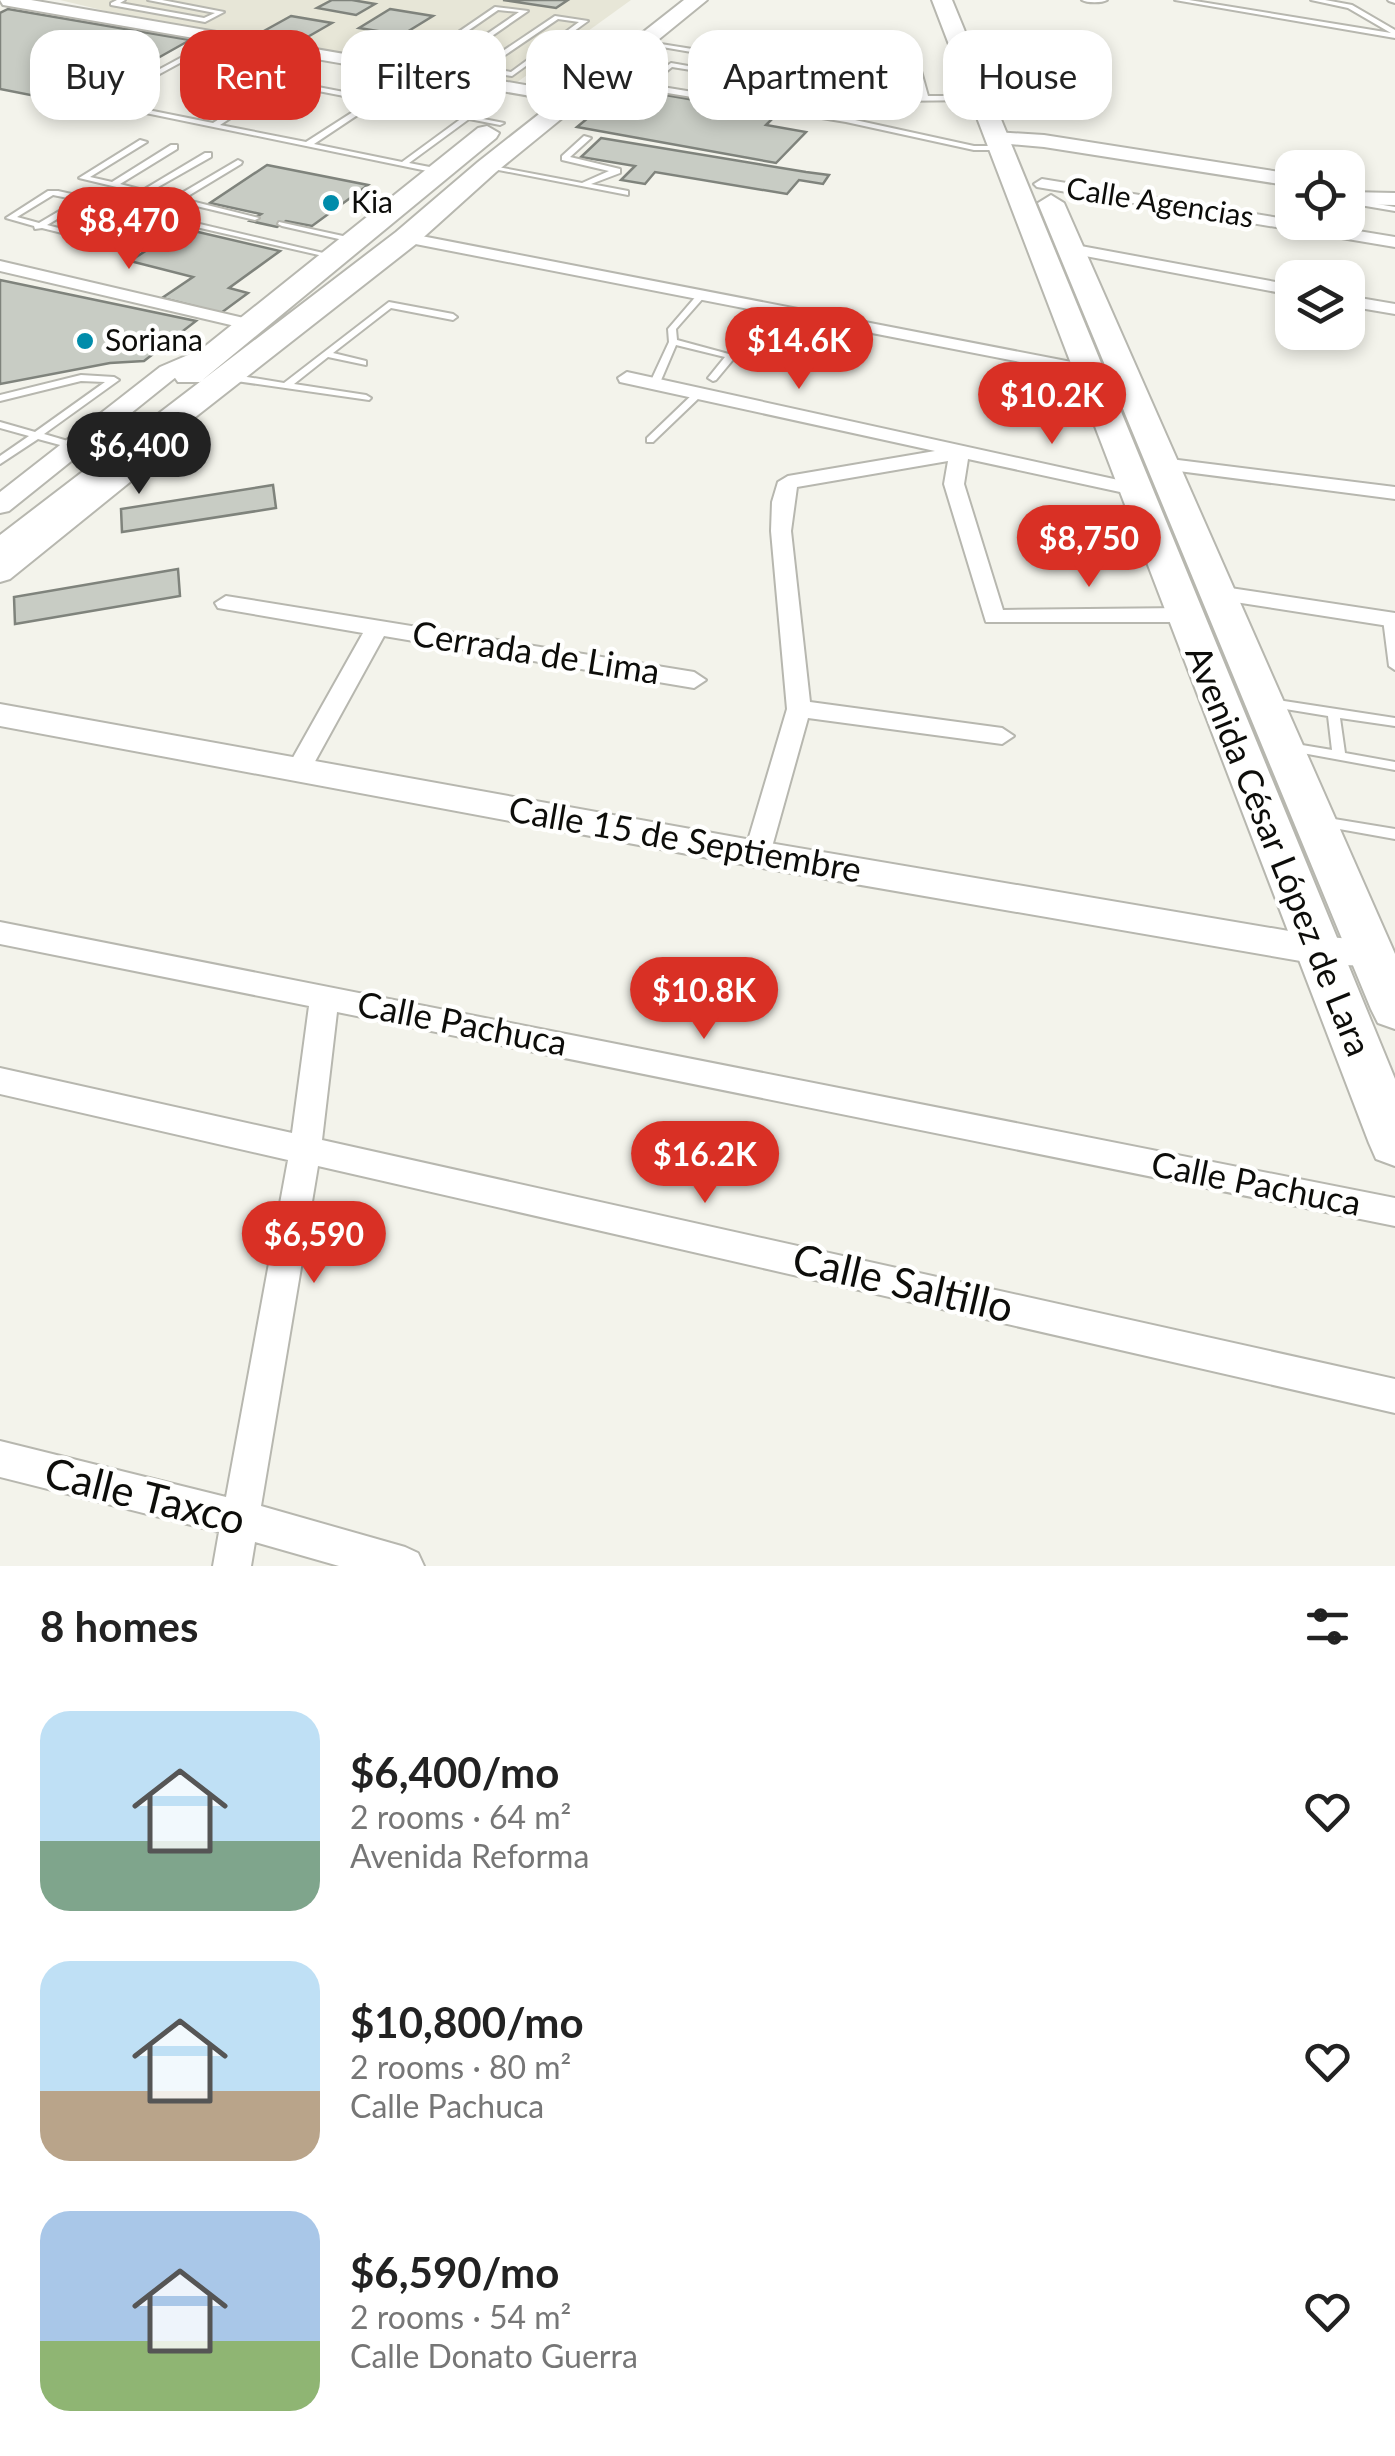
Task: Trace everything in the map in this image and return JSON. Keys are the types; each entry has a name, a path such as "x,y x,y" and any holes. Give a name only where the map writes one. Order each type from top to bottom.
{"main road":[{"path":"618,30 656,0"},
{"path":"660,30 697,0"},
{"name":"Avenida César López de Lara","path":"942,0 958,30"},
{"name":"Avenida César López de Lara","path":"965,0 973,30"},
{"path":"0,552 222,364 248,324 526,103"},
{"path":"0,531 222,364 406,238 487,167 549,120"},
{"name":"Avenida César López de Lara","path":"1004,120 1086,370 1395,1143"},
{"name":"Avenida César López de Lara","path":"1012,139 1042,184 1314,820 1383,953 1395,1009"}],"street":[{"path":"3,0 184,30"},
{"path":"37,0 70,10"},
{"path":"1012,139 1275,188"},
{"path":"1180,168 1275,178"},
{"name":"Calle Agencias","path":"1042,184 1395,242"},
{"path":"1365,184 1395,185"},
{"path":"1365,199 1395,199"},
{"path":"406,238 1086,370"},
{"path":"1070,249 1275,287"},
{"path":"0,266 248,324"},
{"path":"1365,304 1395,310"},
{"path":"0,505 168,372 222,364 215,400 0,573"},
{"path":"627,378 1134,490"},
{"path":"960,454 954,484 994,616 1184,615"},
{"path":"757,854 799,708 781,531 782,502 788,482 960,454"},
{"path":"1162,464 1395,493"},
{"path":"1217,593 1392,620"},
{"name":"Cerrada de Lima","path":"226,602 694,680"},
{"name":"Cerrada de Lima","path":"298,770 378,628"},
{"path":"799,708 1002,736"},
{"name":"Calle 15 de Septiembre","path":"0,715 757,854 1318,950 1383,953"},
{"name":"Calle Pachuca","path":"0,933 1395,1212"},
{"path":"232,1566 306,1147 325,996"},
{"name":"Calle Saltillo","path":"0,1081 306,1147 1395,1396"},
{"name":"Calle Taxco","path":"0,1459 240,1519 405,1566"}],"lane":[{"path":"122,0 113,4 205,20 220,12 152,0"},
{"path":"1085,0 1104,0"},
{"path":"1178,0 1395,34"},
{"path":"1314,0 1350,6 1395,34"},
{"path":"497,8 524,11 440,69 420,60 497,8"},
{"path":"127,20 146,10"},
{"path":"557,16 585,21 512,74 480,69 557,16"},
{"path":"780,40 817,45 796,68 756,62 780,40"},
{"path":"180,60 101,103 180,119"},
{"path":"926,98 919,72 863,63 845,92 890,100 926,98 943,96"},
{"path":"185,120 436,171"},
{"path":"214,126 223,120"},
{"path":"306,144 344,120"},
{"path":"403,164 464,120"},
{"path":"484,120 500,123"},
{"path":"846,120 974,148 1012,139"},
{"path":"585,184 617,171 565,158 587,138"},
{"path":"143,142 83,178 255,218"},
{"path":"113,185 174,148"},
{"path":"144,192 208,155"},
{"path":"176,200 238,162"},
{"path":"487,167 625,193"},
{"path":"180,222 142,248 10,218 51,193 180,222 342,248"},
{"path":"38,227 84,199"},
{"path":"1365,203 1395,209"},
{"path":"70,234 116,207"},
{"path":"106,242 150,215"},
{"path":"282,224 342,248"},
{"path":"654,384 673,342 672,329 702,296"},
{"path":"288,384 389,304 453,318"},
{"path":"673,342 731,356 712,378"},
{"path":"326,354 362,363"},
{"path":"222,364 288,384 366,398"},
{"path":"0,398 81,378 114,380 0,461"},
{"path":"650,440 698,394"},
{"path":"0,424 75,446"},
{"path":"1392,620 1395,666"},
{"path":"1264,702 1395,722"},
{"path":"1333,712 1339,756"},
{"path":"1282,746 1395,766"},
{"path":"1314,820 1395,834"}],"shaded area":[{"path":"60,0 631,0 589,30 526,30 526,76 516,83 506,81 506,30 341,30 341,52 321,49 321,30 213,30"}],"building":[{"path":"332,0 375,4 356,15 317,8"},
{"path":"503,0 568,0 556,8"},
{"path":"8,9 131,30 30,30 30,95 0,89 0,13"},
{"path":"390,9 433,16 410,30 359,28"},
{"path":"291,16 332,23 320,30 266,30"},
{"path":"160,35 180,38 180,46 160,57"},
{"path":"668,95 688,99 688,120 771,120 766,125 806,132 776,163 577,127 585,120 668,120"},
{"path":"601,138 829,175 823,184 799,180 787,194 655,172 645,184 621,180 635,166 581,157"},
{"path":"267,165 368,185 312,226 286,221 277,227 250,221 261,214 210,203"},
{"path":"181,228 280,251 229,288 248,293 221,313 162,298 193,277 130,261"},
{"name":"Soriana","path":"0,280 196,321 144,361 110,363 0,384"},
{"path":"273,485 276,508 122,532 121,509"},
{"path":"178,569 180,596 15,624 14,597"}],"place":[{"name":"Kia","path":"331,203"},
{"name":"Soriana","path":"85,341"}]}
